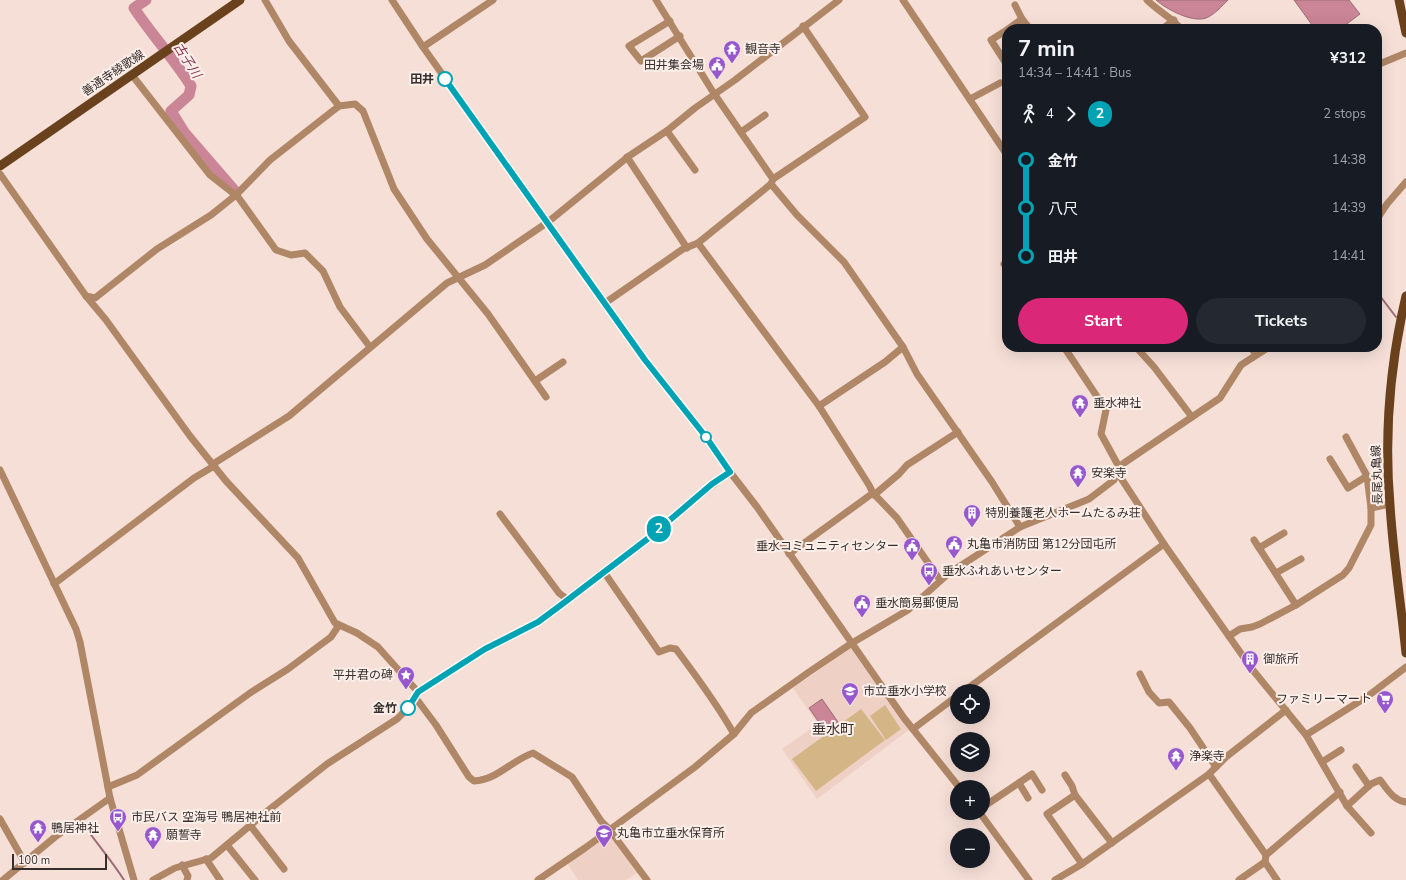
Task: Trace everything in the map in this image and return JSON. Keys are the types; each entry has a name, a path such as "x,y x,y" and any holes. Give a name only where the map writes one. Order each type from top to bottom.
{"main road":[{"name":"善通寺綾歌線","path":"0,166 240,0"},
{"path":"1399,0 1406,33"},
{"name":"長尾丸亀線","path":"1406,296 1397,333 1390,385 1388,441 1390,504 1406,653"}],"street":[{"path":"265,0 289,40 339,106"},
{"path":"392,0 422,47 645,360 706,437 913,729 954,780"},
{"path":"422,47 493,0"},
{"path":"656,0 680,36 715,95 741,132 772,181 797,215 844,262 903,347 917,374 992,482 1020,527"},
{"path":"54,584 194,478 289,416 447,283 485,265 548,222 627,157 715,95 803,26 839,0"},
{"path":"903,0 1002,145"},
{"path":"1147,0 1155,8 1174,20 1177,24"},
{"path":"1015,5 1026,24"},
{"path":"1014,24 1022,19"},
{"path":"670,20 629,46 641,61 680,36"},
{"path":"1169,24 1174,20"},
{"path":"605,303 687,248 698,243 772,181 865,117 803,26"},
{"path":"1002,32 991,40 1002,53"},
{"path":"1382,63 1406,53"},
{"path":"132,75 210,175 236,195 276,250 291,255 305,253 323,271 340,307 370,347"},
{"path":"970,99 1000,83"},
{"path":"86,296 95,298 157,249 211,215 236,195 270,160 339,106 355,104 363,111 394,189 427,239 488,314 546,397"},
{"path":"741,132 765,115"},
{"path":"667,130 695,170"},
{"path":"627,157 687,248"},
{"path":"0,174 86,296 214,465 298,558 335,623 356,633 378,647 416,695 470,777 474,781 483,781 533,754 572,777 601,821 609,829 647,880"},
{"path":"1382,213 1406,182"},
{"path":"698,243 818,406 874,494 897,518 940,580"},
{"path":"818,406 885,362 903,347"},
{"path":"1067,352 1106,410 1101,434 1118,470 1164,544 1252,669 1306,735 1347,806 1371,833"},
{"path":"1140,352 1154,367 1192,417"},
{"path":"538,880 585,848 695,767 734,734 751,713 852,643 908,610 940,580 1020,527 1089,499 1114,480 1118,470 1220,398 1241,365 1259,352"},
{"path":"535,381 563,362"},
{"path":"789,554 874,494 899,474 907,465 958,432"},
{"path":"1229,636 1240,628 1252,627 1260,624 1296,605 1337,580 1349,568 1371,525 1371,508 1367,476 1346,437"},
{"path":"1330,460 1348,488 1367,476"},
{"path":"0,470 76,629 80,642 110,798 134,880"},
{"path":"153,880 182,865 211,858 327,764 397,719 416,695 485,649 538,622 650,537 689,503 730,472"},
{"path":"1371,508 1390,504"},
{"path":"500,514 559,593 567,599"},
{"path":"1259,548 1284,533"},
{"path":"1254,540 1296,605"},
{"path":"974,684 1164,544"},
{"path":"1276,573 1302,559"},
{"path":"600,574 606,575 659,652 670,648 676,649 687,662 717,705 734,734"},
{"path":"108,787 137,774 250,693 288,669 331,638 339,626"},
{"path":"1306,735 1368,696 1406,667"},
{"path":"1140,674 1149,692 1159,703 1169,702 1190,728 1216,767"},
{"path":"913,729 950,701"},
{"path":"1055,880 1082,864 1209,774 1286,710"},
{"path":"1322,762 1341,750"},
{"path":"1356,767 1369,786"},
{"path":"990,802 1032,774 1042,790"},
{"path":"1209,774 1265,859 1277,880"},
{"path":"1065,775 1072,786 1075,795 1112,842"},
{"path":"1347,806 1369,786 1380,780 1393,797 1406,802"},
{"path":"1019,783 1028,798"},
{"path":"1239,880 1265,859 1340,792"},
{"path":"1075,795 1047,814 1082,864"},
{"path":"3,880 14,869 25,863 55,838 110,798"},
{"path":"0,819 25,863"},
{"path":"985,820 1029,880"},
{"path":"250,825 284,869"},
{"path":"227,845 255,880"},
{"path":"206,859 220,880"},
{"path":"182,865 188,876 187,880"}],"shaded area":[{"path":"1156,0 1228,0 1212,15 1206,18 1194,19 1166,7"},
{"path":"1294,0 1349,0 1360,14 1347,24 1311,24"},
{"name":"市立垂水小学校","path":"854,646 910,729 817,799 782,749 818,724 793,688"},
{"path":"822,699 838,722 825,731 809,708"},
{"path":"885,705 901,729 886,740 870,716"},
{"path":"861,709 885,740 816,791 792,759"},
{"name":"丸亀市立垂水保育所","path":"610,833 637,873 626,880 578,880 566,862"}],"waterway":[{"name":"古子川","path":"146,0 134,8 191,86 189,95 171,111 184,132 235,191"},
{"path":"1382,299 1396,317"},
{"path":"84,825 124,880"}],"bus line":[{"name":"2","path":"408,708 418,692 485,649 538,622 650,537 712,484 730,472 706,437 645,360 445,79"}],"place":[{"name":"観音寺","path":"732,64"},
{"name":"田井","path":"445,79"},
{"name":"田井集会場","path":"717,80"},
{"name":"垂水神社","path":"1080,418"},
{"name":"安楽寺","path":"1078,488"},
{"name":"特別養護老人ホームたるみ荘","path":"972,528"},
{"name":"丸亀市消防団 第12分団屯所","path":"954,559"},
{"name":"垂水コミュニティセンター","path":"912,561"},
{"name":"垂水ふれあいセンター","path":"929,586"},
{"name":"垂水簡易郵便局","path":"862,618"},
{"name":"御旅所","path":"1250,674"},
{"name":"平井君の碑","path":"406,690"},
{"name":"市立垂水小学校","path":"850,706"},
{"name":"金竹","path":"408,708"},
{"name":"ファミリーマート","path":"1385,714"},
{"name":"浄楽寺","path":"1176,771"},
{"name":"市民バス 空海号 鴨居神社前","path":"118,832"},
{"name":"鴨居神社","path":"38,843"},
{"name":"丸亀市立垂水保育所","path":"604,848"},
{"name":"願誓寺","path":"153,850"}],"district":[{"name":"垂水町","path":"833,729"}]}
